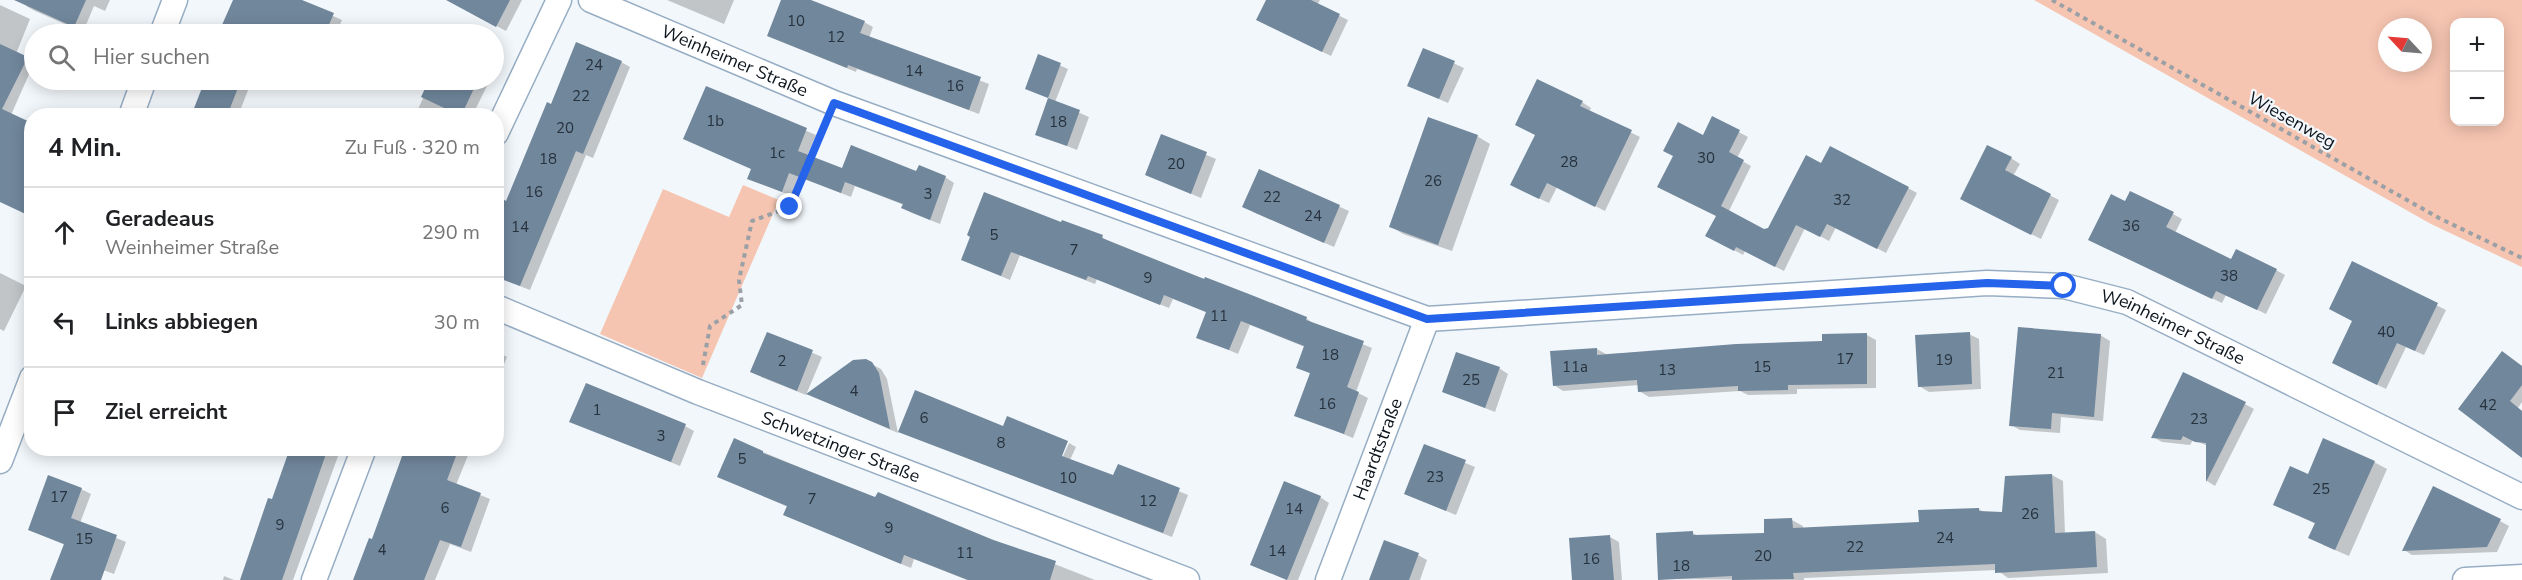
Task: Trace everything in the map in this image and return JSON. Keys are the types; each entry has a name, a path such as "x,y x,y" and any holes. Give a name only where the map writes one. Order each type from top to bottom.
{"street":[{"path":"166,24 175,0"},
{"path":"504,116 559,0"},
{"name":"Weinheimer Straße","path":"591,0 834,103 1427,319 1987,283 2064,286 2127,302 2522,497"},
{"path":"134,108 140,90"},
{"name":"Schwetzinger Straße","path":"504,310 698,392 1187,580"},
{"name":"Haardtstraße","path":"1328,580 1427,319"},
{"path":"0,461 24,399"},
{"path":"314,580 361,456"},
{"path":"2465,580 2522,577"}],"path":[{"name":"Wiesenweg","path":"2052,0 2439,218 2522,258"},
{"path":"698,392 710,326 742,305 739,280 752,221 790,207 834,103"}],"shaded area":[{"path":"2034,0 2522,0 2522,267 2431,224"},
{"path":"743,185 779,200 702,378 600,334 663,189 729,217"}],"building":[{"path":"14,0 86,0 75,24 67,24"},
{"path":"233,0 302,0 334,13 329,24 222,24"},
{"path":"446,0 510,0 498,24 490,24"},
{"path":"781,0 811,0 865,21 860,33 981,77 969,110 848,65 847,68 767,36"},
{"path":"1266,0 1311,0 1340,14 1322,52 1256,20"},
{"path":"576,42 622,61 583,154 576,151 520,286 504,280 504,200 506,201 547,102 551,104"},
{"path":"0,44 24,55 24,65 2,109 24,119 24,213 0,202"},
{"path":"1423,48 1455,61 1439,99 1407,86"},
{"path":"1038,54 1061,63 1048,98 1025,89"},
{"path":"1537,79 1583,101 1580,106 1632,130 1595,207 1547,183 1539,199 1510,185 1535,135 1515,125"},
{"path":"706,86 807,128 798,151 842,168 851,145 916,171 919,165 946,176 930,220 901,208 903,204 845,182 841,193 789,173 782,192 747,179 751,169 683,139"},
{"path":"201,90 237,90 230,108 194,108"},
{"path":"424,90 473,90 465,108 444,108 421,97"},
{"path":"1048,98 1080,110 1067,146 1035,135"},
{"path":"1712,116 1740,130 1729,152 1744,160 1721,206 1764,229 1768,228 1806,155 1821,163 1830,146 1909,187 1877,249 1827,224 1820,237 1796,225 1775,267 1736,247 1734,251 1705,236 1716,216 1657,187 1673,156 1663,151 1678,122 1703,135"},
{"path":"1428,117 1478,135 1438,245 1389,227"},
{"path":"1161,134 1207,152 1191,194 1145,175"},
{"path":"1987,145 2012,157 2005,170 2051,194 2031,235 1960,199"},
{"path":"1259,169 1340,205 1324,243 1242,207"},
{"path":"2130,191 2174,212 2166,227 2231,259 2236,249 2277,269 2257,310 2216,291 2212,299 2088,240 2111,194 2125,201"},
{"path":"984,192 1061,222 1062,220 1103,235 1102,238 1364,341 1347,387 1359,392 1344,434 1294,416 1310,373 1296,368 1304,346 1241,321 1229,350 1196,338 1206,312 1164,295 1160,305 1088,276 1086,280 1011,252 1001,276 961,260 970,237 967,235"},
{"path":"2352,261 2438,303 2415,351 2397,343 2377,385 2332,363 2352,321 2329,309"},
{"path":"2018,327 2101,334 2094,417 2052,413 2051,429 2009,426"},
{"path":"767,332 813,350 797,391 750,372"},
{"path":"1970,332 1972,384 1918,387 1915,335"},
{"path":"1867,333 1867,384 1788,385 1788,390 1738,391 1738,386 1638,392 1637,380 1553,386 1550,351 1597,348 1597,355 1736,344 1822,341 1822,334"},
{"path":"2502,351 2522,366 2522,385 2510,401 2522,411 2522,458 2458,409"},
{"path":"1456,352 1500,367 1485,408 1442,392"},
{"path":"866,359 872,362 879,373 890,429 806,394 853,360"},
{"path":"2183,372 2246,402 2206,482 2206,443 2195,442 2183,436 2181,440 2151,438"},
{"path":"586,383 686,424 671,462 569,422"},
{"path":"915,390 1003,426 1007,416 1068,441 1062,456 1113,475 1118,464 1180,488 1163,533 898,432"},
{"path":"734,438 763,453 875,497 878,492 993,540 1056,561 1050,580 968,580 904,555 901,564 783,515 787,506 717,477"},
{"path":"2323,438 2375,461 2335,550 2308,538 2315,523 2273,505 2290,466 2308,474"},
{"path":"1424,444 1466,460 1446,511 1404,494"},
{"path":"287,456 325,456 282,580 240,580 268,498 272,499"},
{"path":"402,456 456,456 447,480 481,493 461,547 440,540 424,580 353,580 369,538 372,539"},
{"path":"2052,474 2055,533 2095,531 2097,567 1995,573 1995,564 1793,573 1794,579 1732,580 1732,576 1658,580 1656,533 1693,531 1693,535 1764,533 1764,519 1792,518 1793,528 1919,522 1918,510 1979,508 1979,511 2002,512 2005,476"},
{"path":"48,475 82,488 71,518 117,535 101,580 50,580 64,544 28,530"},
{"path":"1284,481 1321,496 1287,580 1250,565"},
{"path":"2433,486 2501,519 2487,547 2402,551"},
{"path":"1610,535 1614,580 1572,580 1569,538"},
{"path":"1384,540 1419,553 1409,580 1369,580"}],"route":[{"path":"790,207 834,103 1427,319 1987,283 2064,286"}]}
